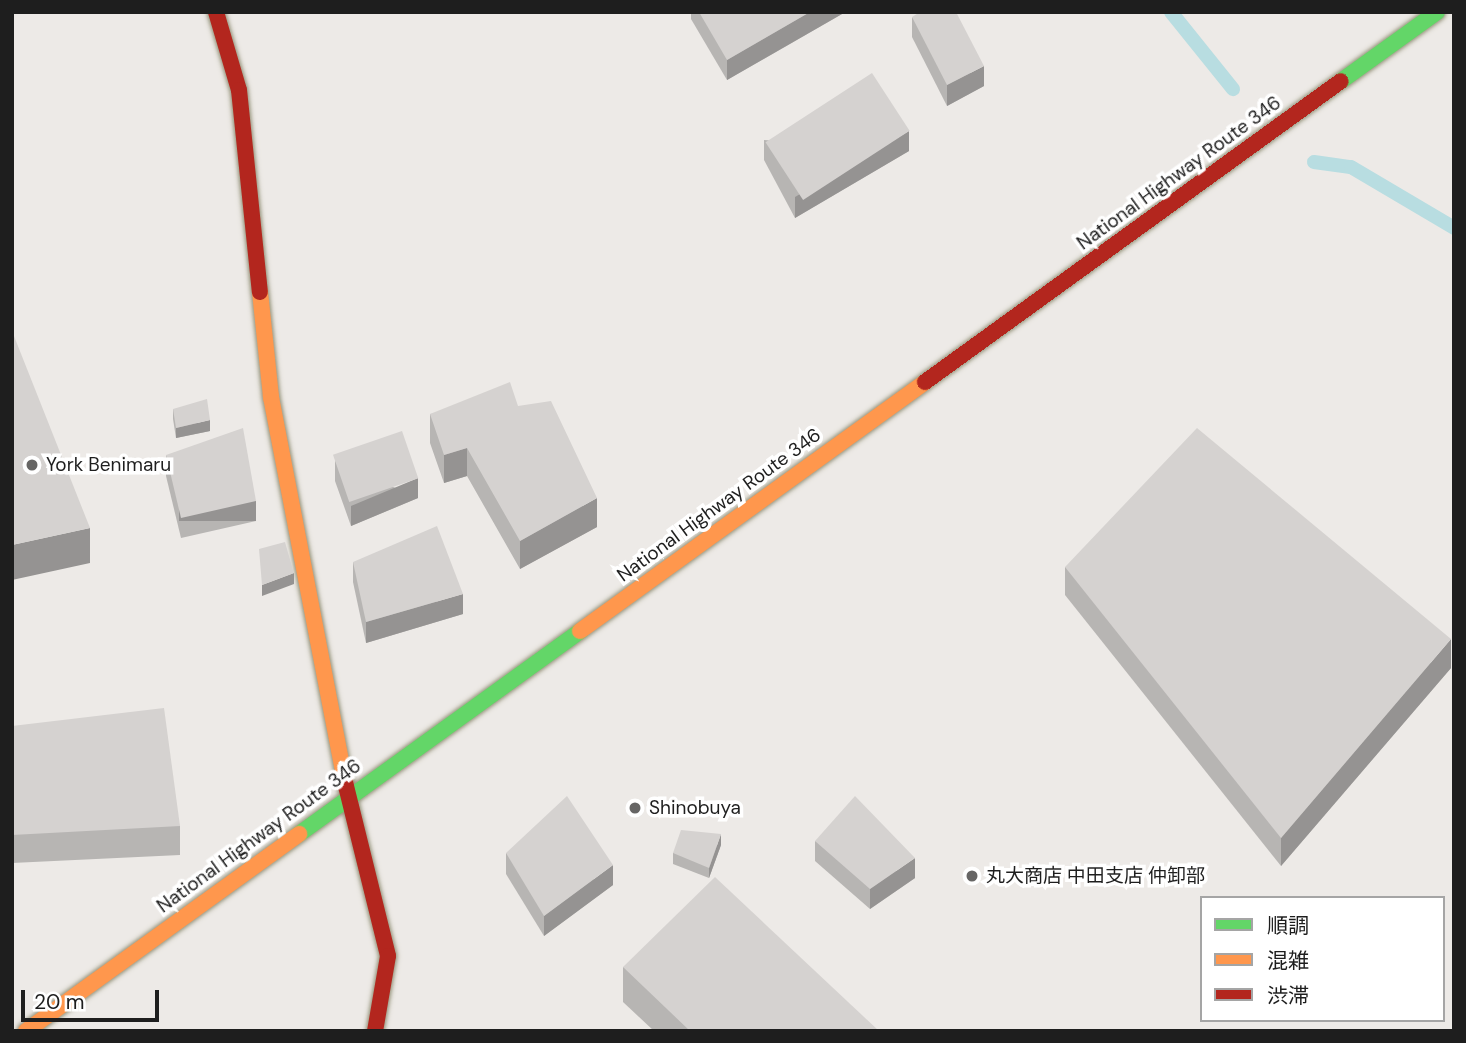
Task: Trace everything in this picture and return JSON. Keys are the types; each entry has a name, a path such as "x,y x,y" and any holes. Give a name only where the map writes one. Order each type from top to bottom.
{"main road":[{"path":"216,12 239,90 271,397 348,798 388,956 375,1031"},
{"name":"National Highway Route 346","path":"26,1031 1437,12"}],"building":[{"path":"699,12 810,12 727,60"},
{"path":"920,12 956,12 984,66 947,85 912,17"},
{"path":"872,73 910,131 803,200 765,142"},
{"name":"York Benimaru","path":"12,331 90,528 12,545"},
{"path":"510,382 518,406 551,401 597,498 520,541 467,448 444,455 430,414"},
{"path":"207,399 210,420 176,428 173,409"},
{"path":"243,428 256,501 181,518 166,455"},
{"path":"1197,428 1451,639 1281,838 1065,567"},
{"path":"402,431 418,478 349,502 333,455"},
{"path":"437,526 463,594 366,622 353,562"},
{"path":"285,542 294,573 262,585 259,549"},
{"path":"164,708 180,826 12,835 12,726"},
{"path":"567,796 613,865 544,916 506,853"},
{"path":"855,796 915,858 870,889 815,841"},
{"path":"681,830 721,834 709,868 673,853"},
{"path":"715,877 879,1031 690,1031 623,967"}],"waterway":[{"path":"1171,12 1233,89"},
{"path":"1314,162 1351,167 1454,228"}],"traffic: fast":[{"path":"1341,81 1437,12"},
{"path":"299,834 580,631"}],"traffic: slow":[{"path":"260,292 271,397 345,782"},
{"path":"580,631 925,382"},
{"path":"26,1031 299,834"}],"traffic: jam":[{"path":"216,12 239,90 260,292"},
{"path":"925,382 1341,81"},
{"path":"345,782 388,956 375,1031"}],"place":[{"name":"York Benimaru","path":"32,465"},
{"name":"Shinobuya","path":"635,808"},
{"name":"丸大商店 中田支店 仲卸部","path":"972,876"}]}
